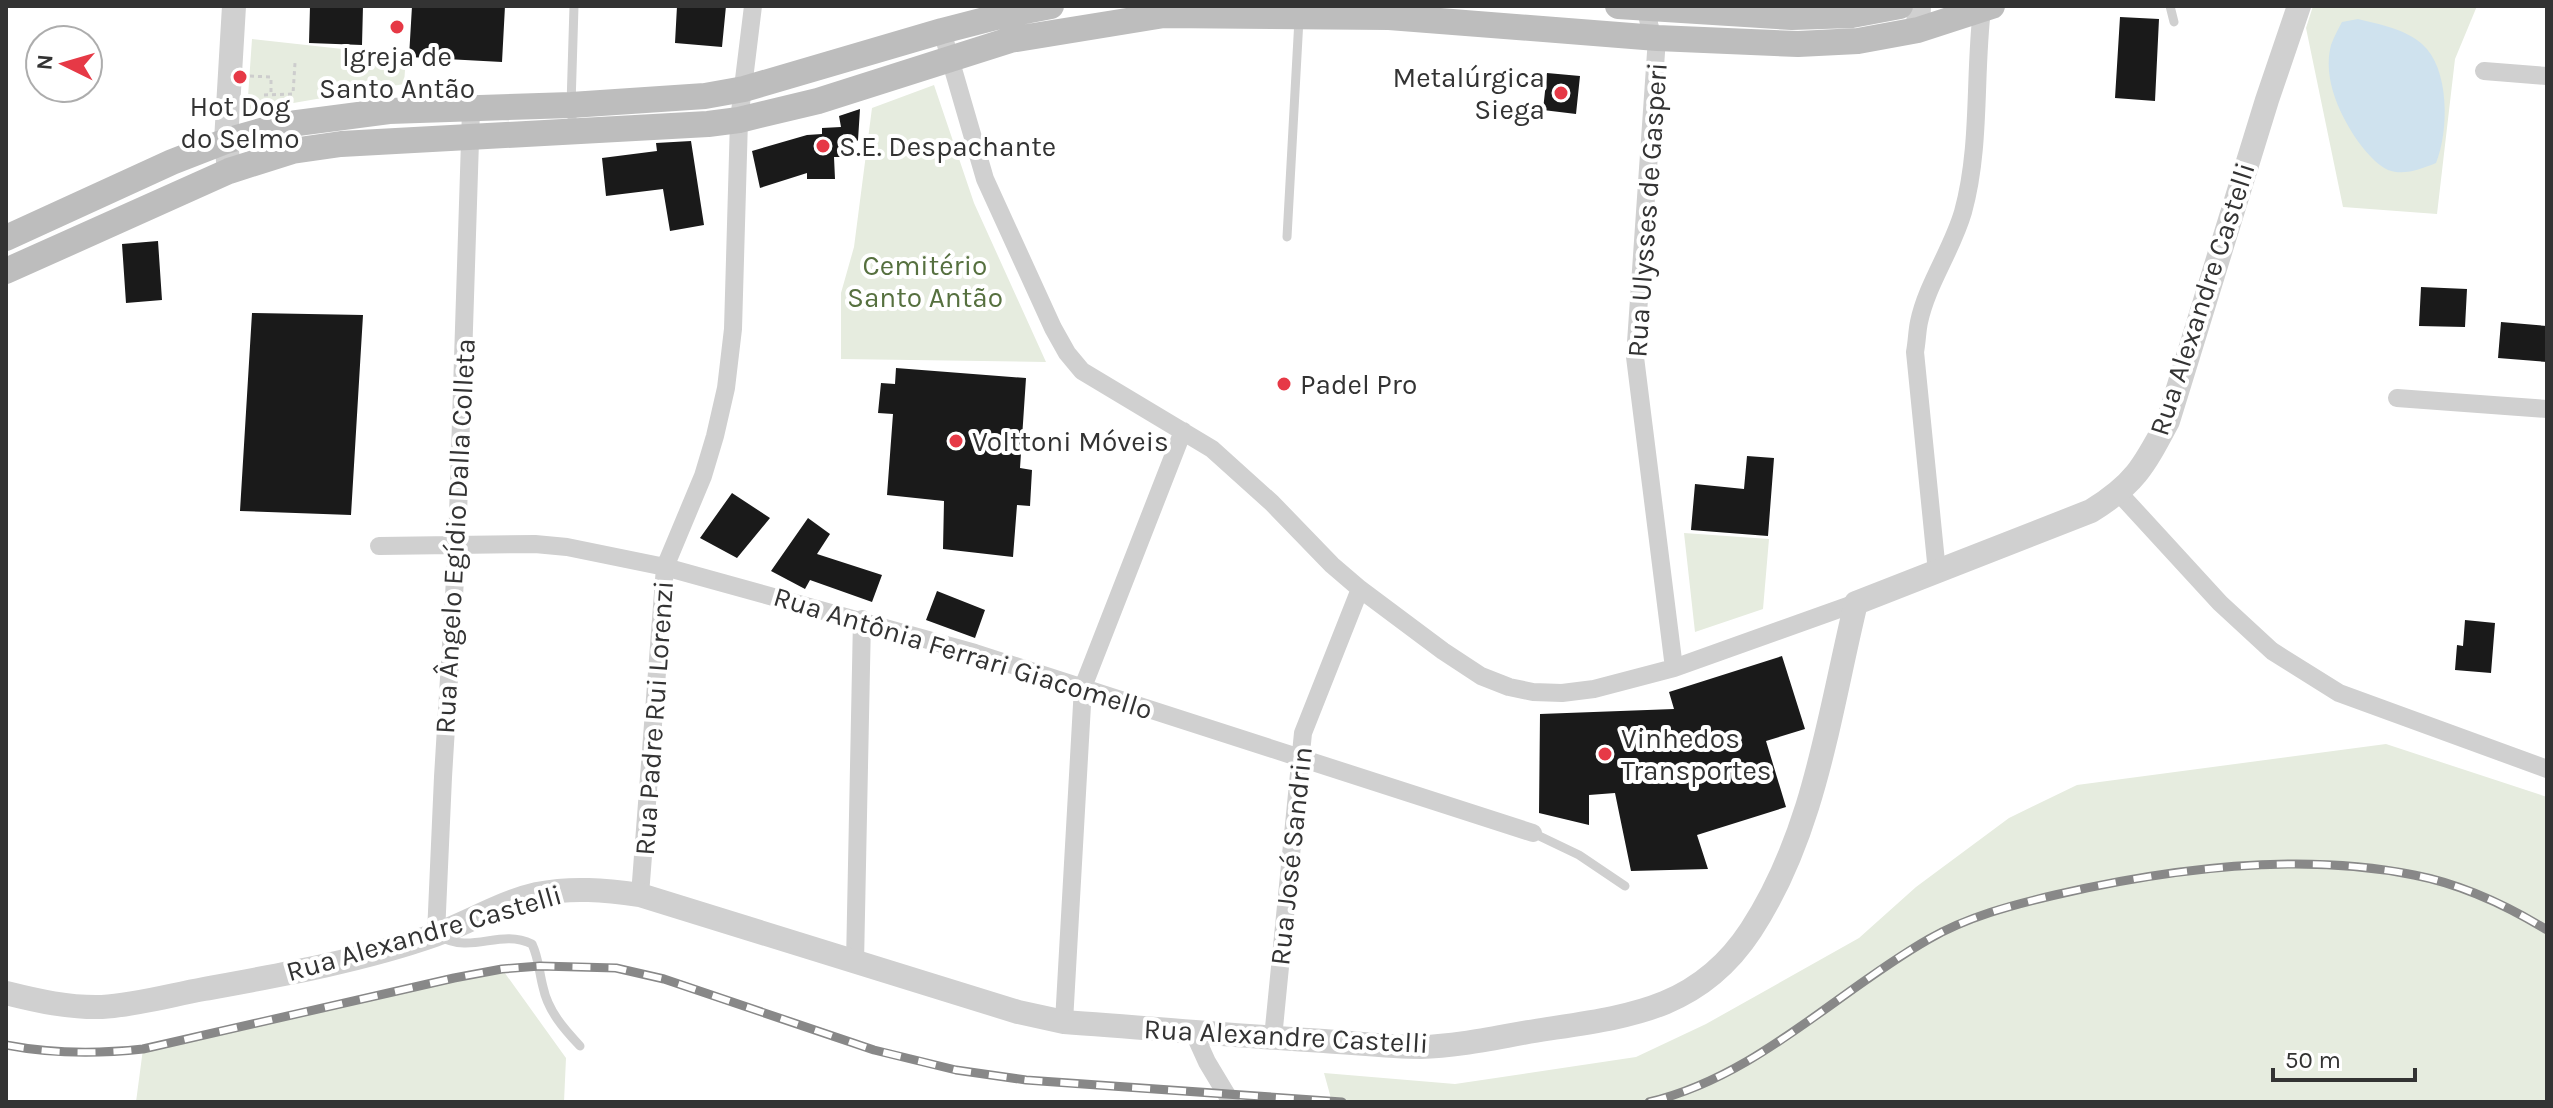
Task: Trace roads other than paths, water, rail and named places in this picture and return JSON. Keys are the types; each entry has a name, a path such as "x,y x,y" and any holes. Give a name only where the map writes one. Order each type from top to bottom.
{"main road":[{"path":"6,238 172,162 226,141 282,125 389,111 471,110 708,124 739,120 818,101 915,71 950,58 1051,6"},
{"path":"1618,6 1792,17 1852,15 1900,6"},
{"path":"6,271 229,171 292,151 341,144 472,137 744,89 942,31 1105,15 1244,11 1299,16 1357,11 1657,38 1798,44 1858,41 1918,18 1985,7"},
{"path":"334,118 341,144"},
{"path":"62,212 75,238"}],"street":[{"path":"229,171 226,141 234,6"},
{"name":"Rua Padre Rui Lorenzi","path":"640,895 665,567 703,476 726,388 734,301 739,120 753,6"},
{"name":"Rua Alexandre Castelli","path":"6,993 37,1001 104,1007 260,979 436,934 535,895 595,889 640,895 1018,1012 1064,1022 1422,1047 1627,1016 1663,1005 1718,971 1750,932 1778,884 1799,838 1815,783 1856,603 2091,511 2119,493 2144,465 2168,421 2299,6"},
{"name":"Rua Ulysses de Gasperi","path":"1660,7 1648,19 1657,38 1635,357 1674,668"},
{"path":"1937,572 1915,352 1919,321 1963,212 1974,143 1976,54 1985,7"},
{"path":"942,31 985,179 1053,328 1082,371 1212,449 1360,589 1481,676 1533,692 1583,691 1674,668 1856,603"},
{"path":"2484,71 2547,76"},
{"name":"Rua Ângelo Egídio Dalla Colleta","path":"436,934 457,546 471,110"},
{"path":"2397,398 2547,409"},
{"path":"1064,1022 1083,687 1183,431"},
{"path":"2119,493 2220,603 2272,651 2339,693 2547,769"},
{"name":"Rua Antônia Ferrari Giacomello","path":"379,546 535,544 567,547 665,567 862,619 1533,833"},
{"name":"Rua José Sandrin","path":"1273,1038 1303,733 1360,589"},
{"path":"855,963 862,619"},
{"path":"1193,1031 1231,1102"}],"lane":[{"path":"572,118 574,6"},
{"path":"2170,6 2174,22"},
{"path":"1287,237 1299,16"},
{"path":"1533,833 1579,855 1625,886"},
{"path":"436,934 457,944 513,937 532,944 538,956 548,1004 580,1046"}],"water":[{"path":"2358,19 2408,34 2431,55 2442,84 2445,118 2436,163 2406,172 2388,170 2366,151 2346,122 2331,84 2329,58 2331,45 2342,22"}],"railway":[{"path":"1649,1102 1688,1090 1760,1053 1895,960 1944,931 2006,908 2098,886 2188,871 2234,867 2280,864 2370,868 2432,879 2466,890 2516,912 2547,930"},
{"path":"6,1045 74,1052 143,1049 502,969 540,966 616,968 664,979 874,1050 956,1070 1026,1080 1342,1102"}],"place":[{"name":"Igreja de Santo Antão","path":"397,27"},
{"name":"Hot Dog do Selmo","path":"240,77"},
{"name":"Metalúrgica Siega","path":"1561,93"},
{"name":"S.E. Despachante","path":"823,146"},
{"name":"Padel Pro","path":"1284,384"},
{"name":"Volttoni Móveis","path":"956,441"},
{"name":"Vinhedos Transportes","path":"1605,754"}],"park label":[{"name":"Cemitério Santo Antão","path":"925,281"}]}
